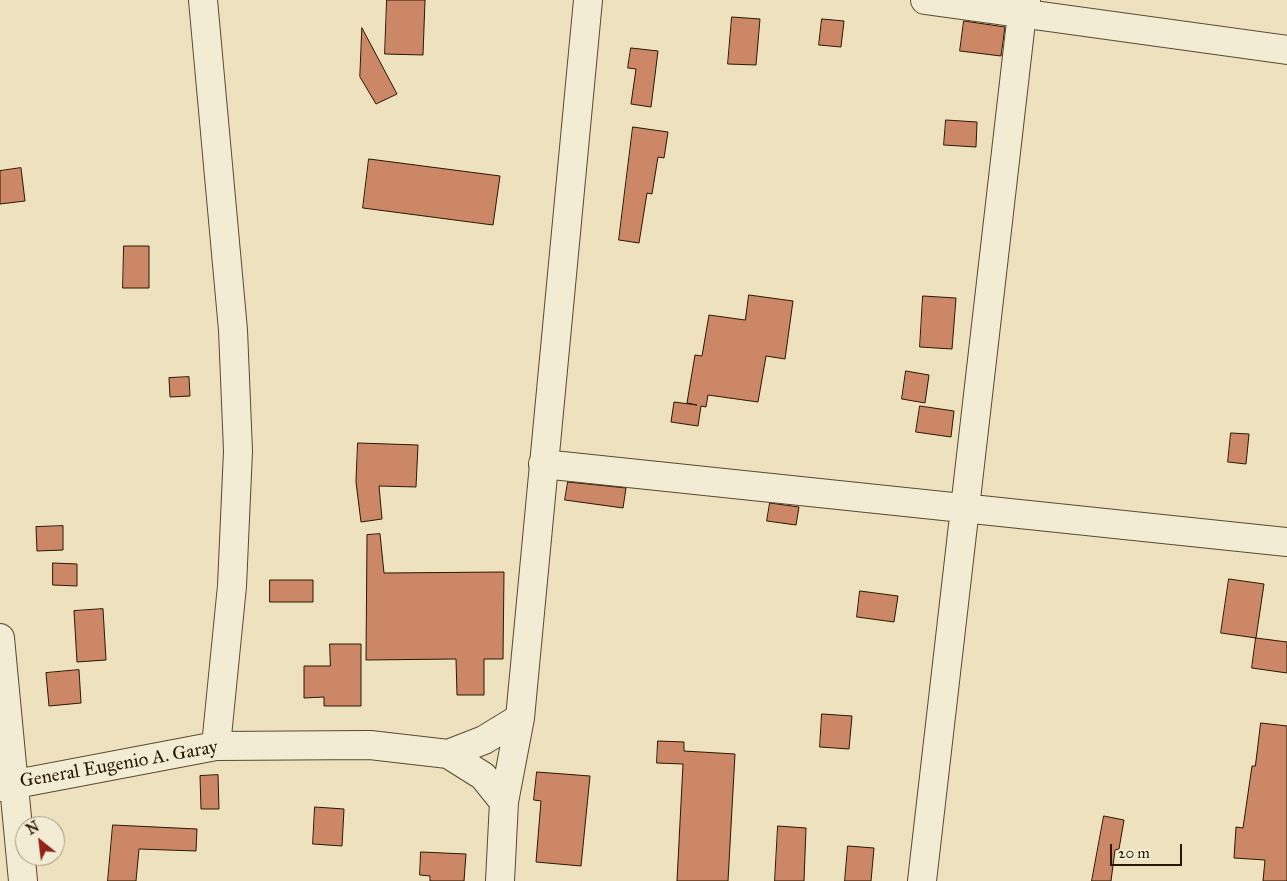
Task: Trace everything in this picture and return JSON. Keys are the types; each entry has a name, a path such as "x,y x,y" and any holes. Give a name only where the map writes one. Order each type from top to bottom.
{"street":[{"path":"203,0 233,330 238,452 232,586 216,746"},
{"path":"500,881 504,802 520,718 588,0"},
{"path":"925,0 1024,7 1287,50"},
{"path":"922,881 1024,7"},
{"path":"543,464 1287,542"},
{"path":"0,638 7,785 23,881"},
{"name":"General Eugenio A. Garay","path":"448,754 484,740 520,718"},
{"name":"General Eugenio A. Garay","path":"7,785 216,746 370,745 448,754 483,776 504,802"}],"building":[{"path":"387,0 425,0 423,55 385,54"},
{"path":"732,17 760,19 756,65 728,64"},
{"path":"822,19 844,21 841,47 819,45"},
{"path":"964,21 1005,27 1001,56 960,51"},
{"path":"362,28 397,94 376,104 360,77"},
{"path":"631,48 658,51 651,107 631,104 636,69 628,68"},
{"path":"946,120 977,122 976,147 944,145"},
{"path":"633,127 668,132 664,158 658,157 652,194 647,193 639,243 619,240"},
{"path":"369,159 500,176 493,225 363,208"},
{"path":"21,168 25,201 0,204 0,171"},
{"path":"124,246 149,246 149,288 123,288"},
{"path":"749,295 793,301 785,359 766,356 758,402 708,395 706,407 701,406 698,426 671,422 674,402 697,405 687,403 695,355 702,356 709,315 745,320"},
{"path":"923,296 956,298 952,349 920,347"},
{"path":"906,371 929,375 925,403 902,399"},
{"path":"189,377 190,396 170,397 169,378"},
{"path":"920,406 954,411 951,437 916,432"},
{"path":"1231,433 1249,434 1246,464 1228,462"},
{"path":"358,443 418,445 416,487 379,486 382,519 361,522 356,482"},
{"path":"568,482 626,488 623,508 565,500"},
{"path":"770,503 799,507 796,525 767,521"},
{"path":"63,526 63,550 37,551 36,527"},
{"path":"380,534 384,573 504,572 503,659 484,659 484,695 457,695 456,659 366,660 367,535"},
{"path":"53,563 77,564 77,586 53,585"},
{"path":"1229,579 1264,584 1256,638 1221,633"},
{"path":"270,580 313,580 313,602 270,602"},
{"path":"860,591 898,596 894,622 857,617"},
{"path":"103,609 106,660 77,662 74,611"},
{"path":"1256,638 1287,642 1287,673 1252,668"},
{"path":"330,644 361,644 361,706 324,706 324,697 304,698 304,666 330,666"},
{"path":"79,670 81,703 49,706 46,673"},
{"path":"822,714 852,716 849,749 820,747"},
{"path":"1261,723 1287,726 1287,881 1263,881 1265,860 1234,858 1236,827 1243,828 1252,766 1255,766"},
{"path":"658,741 684,742 684,751 735,754 728,881 677,881 683,764 657,763"},
{"path":"537,772 590,776 581,866 536,862 541,801 534,800"},
{"path":"218,775 219,809 201,809 200,776"},
{"path":"315,807 344,809 342,846 313,844"},
{"path":"1104,816 1124,820 1119,849 1115,850 1111,881 1092,881"},
{"path":"113,825 197,829 196,851 139,849 136,881 108,881"},
{"path":"778,826 806,828 804,881 775,881"},
{"path":"848,846 874,848 871,881 845,881"},
{"path":"421,852 466,854 464,881 430,881 430,876 420,875"}]}
